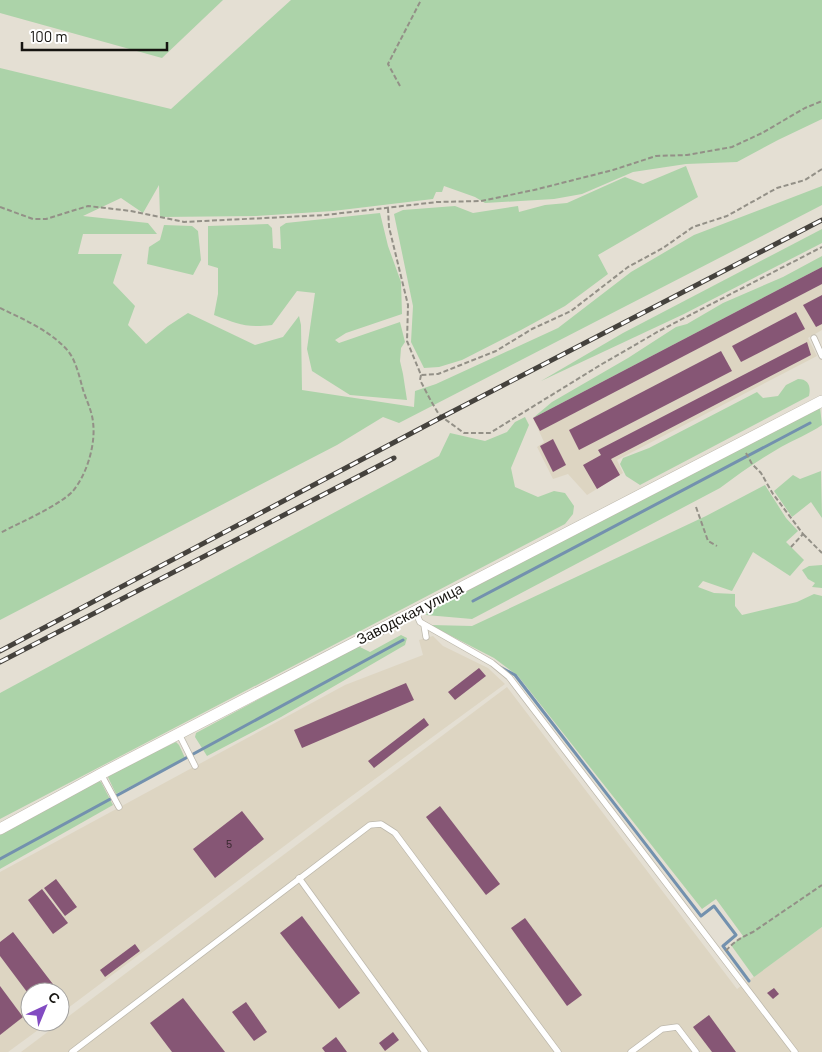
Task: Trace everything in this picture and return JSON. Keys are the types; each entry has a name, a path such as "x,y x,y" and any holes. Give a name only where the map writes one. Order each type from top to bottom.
{"street":[{"name":"Заводская улица","path":"0,829 101,774 822,401"}],"lane":[{"path":"814,338 822,356"},
{"path":"415,611 420,622 424,625 492,663 509,677 795,1052"},
{"path":"424,625 426,637"},
{"path":"179,734 195,766"},
{"path":"101,774 119,807"},
{"path":"72,1052 299,878 370,826 382,824 395,833 558,1052"},
{"path":"299,878 425,1052"},
{"path":"631,1052 662,1029 677,1027 696,1052"}],"path":[{"path":"400,86 388,64 421,0"},
{"path":"0,207 33,219 46,219 88,206 131,210 184,222 325,216 437,202 481,201 613,170 656,156 687,155 732,147 762,133 804,108 822,101"},
{"path":"420,375 438,374 496,351 532,329 571,311 628,267 663,248 693,227 727,216 776,188 804,180 822,169"},
{"path":"388,208 388,227 408,305 407,341 420,375 420,380 438,413 464,432 490,433 659,331 822,247"},
{"path":"0,308 50,335 69,352 78,373 93,421 94,437 90,458 82,477 73,490 61,500 0,533"},
{"path":"741,444 752,464 761,473 789,518 822,554"},
{"path":"696,507 708,541 717,546"},
{"path":"791,547 803,534"},
{"path":"721,956 731,945 822,885"}],"shaded area":[{"path":"822,267 822,330 808,338 817,356 617,460 623,473 587,495 568,474 553,479 537,447 544,442 533,418"},
{"path":"433,636 443,646 488,668 505,684 323,817 70,1007 70,982 20,982 20,1032 35,1032 8,1052 0,1052 0,872 345,685 423,655 419,640"},
{"path":"507,687 737,989 822,927 822,1052 21,1052 48,1032 70,1032 70,1015"}],"green space":[{"path":"0,0 223,0 162,58 0,13"},
{"path":"291,0 822,0 822,119 737,162 686,164 633,172 582,194 554,199 485,203 475,197 444,186 442,192 436,192 433,199 333,211 256,216 160,217 159,185 143,213 121,198 83,216 148,223 157,234 83,234 78,254 122,254 113,283 135,306 128,325 146,344 188,313 255,345 283,337 299,316 301,325 302,390 414,407 415,391 436,384 558,328 631,272 694,235 822,186 822,205 399,423 383,417 337,445 0,620 0,68 171,109"},
{"path":"686,166 698,197 598,255 608,274 565,306 521,330 462,360 439,367 424,368 411,342 413,306 394,214 403,210 455,206 473,213 518,206 519,212 545,205 567,203 625,177 643,184"},
{"path":"380,213 388,246 401,282 402,314 346,333 335,340 339,343 400,322 405,342 401,348 400,361 407,400 350,395 312,371 307,349 315,293 297,291 272,325 255,326 242,324 214,315 218,294 218,268 208,265 208,226 268,224 272,228 273,248 281,249 280,227 286,223"},
{"path":"164,225 192,226 198,231 201,260 193,275 147,264 149,247 160,240"},
{"path":"822,229 822,243 684,314 541,381 623,333"},
{"path":"822,256 822,267 533,418 552,402 628,358 676,327 687,324 723,303 783,277"},
{"path":"798,379 807,382 810,390 809,396 640,485 626,476 620,464 623,458 649,448 757,392 763,398 778,396 786,385"},
{"path":"820,407 822,425 765,456 720,488 472,619 426,615 428,611"},
{"path":"525,417 529,425 511,468 515,487 538,497 554,491 565,493 574,506 573,514 565,524 0,819 0,693 439,456 450,433 485,441 507,432 515,422"},
{"path":"821,471 822,518 811,502 792,517 774,491 793,475 800,479"},
{"path":"765,485 786,518 798,531 786,542 804,560 790,576 753,552 732,591 703,581 698,587 714,593 735,594 735,606 742,615 797,602 814,594 822,596 822,927 754,977 731,945 743,936 716,899 702,909 518,676 494,658 430,625 472,626 706,516"},
{"path":"822,565 822,588 812,587 815,583 808,579 802,570 809,566"},
{"path":"401,635 407,638 405,645 281,717 207,756 195,737 196,733 358,646 370,652"},
{"path":"176,742 185,758 116,794 107,775"},
{"path":"97,780 101,782 113,805 0,869 0,834"}],"building":[{"path":"822,267 822,284 540,431 533,418"},
{"path":"822,295 822,324 816,327 803,305"},
{"path":"796,312 805,329 741,362 732,346"},
{"path":"807,342 811,355 611,459 620,475 597,489 583,465 601,455 598,450"},
{"path":"721,351 732,371 579,450 569,430"},
{"path":"553,439 566,465 553,472 540,446"},
{"path":"479,668 486,676 455,700 448,692"},
{"path":"406,683 414,700 302,748 294,730"},
{"path":"424,718 429,725 374,768 368,761"},
{"path":"440,806 500,884 486,895 426,817"},
{"path":"242,811 264,839 215,878 193,849"},
{"path":"56,879 77,907 65,916 44,888"},
{"path":"42,889 68,923 53,934 28,900"},
{"path":"302,916 360,993 339,1009 280,933"},
{"path":"525,918 582,995 567,1006 511,928"},
{"path":"13,932 51,982 20,983 0,956 0,942"},
{"path":"135,944 140,951 105,977 100,970"},
{"path":"0,986 20,1013 20,1019 0,1035"},
{"path":"774,988 779,994 773,999 767,993"},
{"path":"183,998 225,1052 172,1052 150,1023"},
{"path":"246,1002 267,1032 254,1041 232,1012"},
{"path":"709,1015 736,1052 712,1052 693,1027"},
{"path":"393,1032 399,1040 385,1051 379,1043"},
{"path":"336,1037 347,1052 325,1052 322,1048"}],"waterway":[{"path":"473,601 810,423"},
{"path":"0,859 403,640"},
{"path":"500,667 515,675 701,916 714,906 736,935 723,946 749,981"}],"railway":[{"path":"0,651 442,417 822,220"},
{"path":"0,662 394,458"}]}
